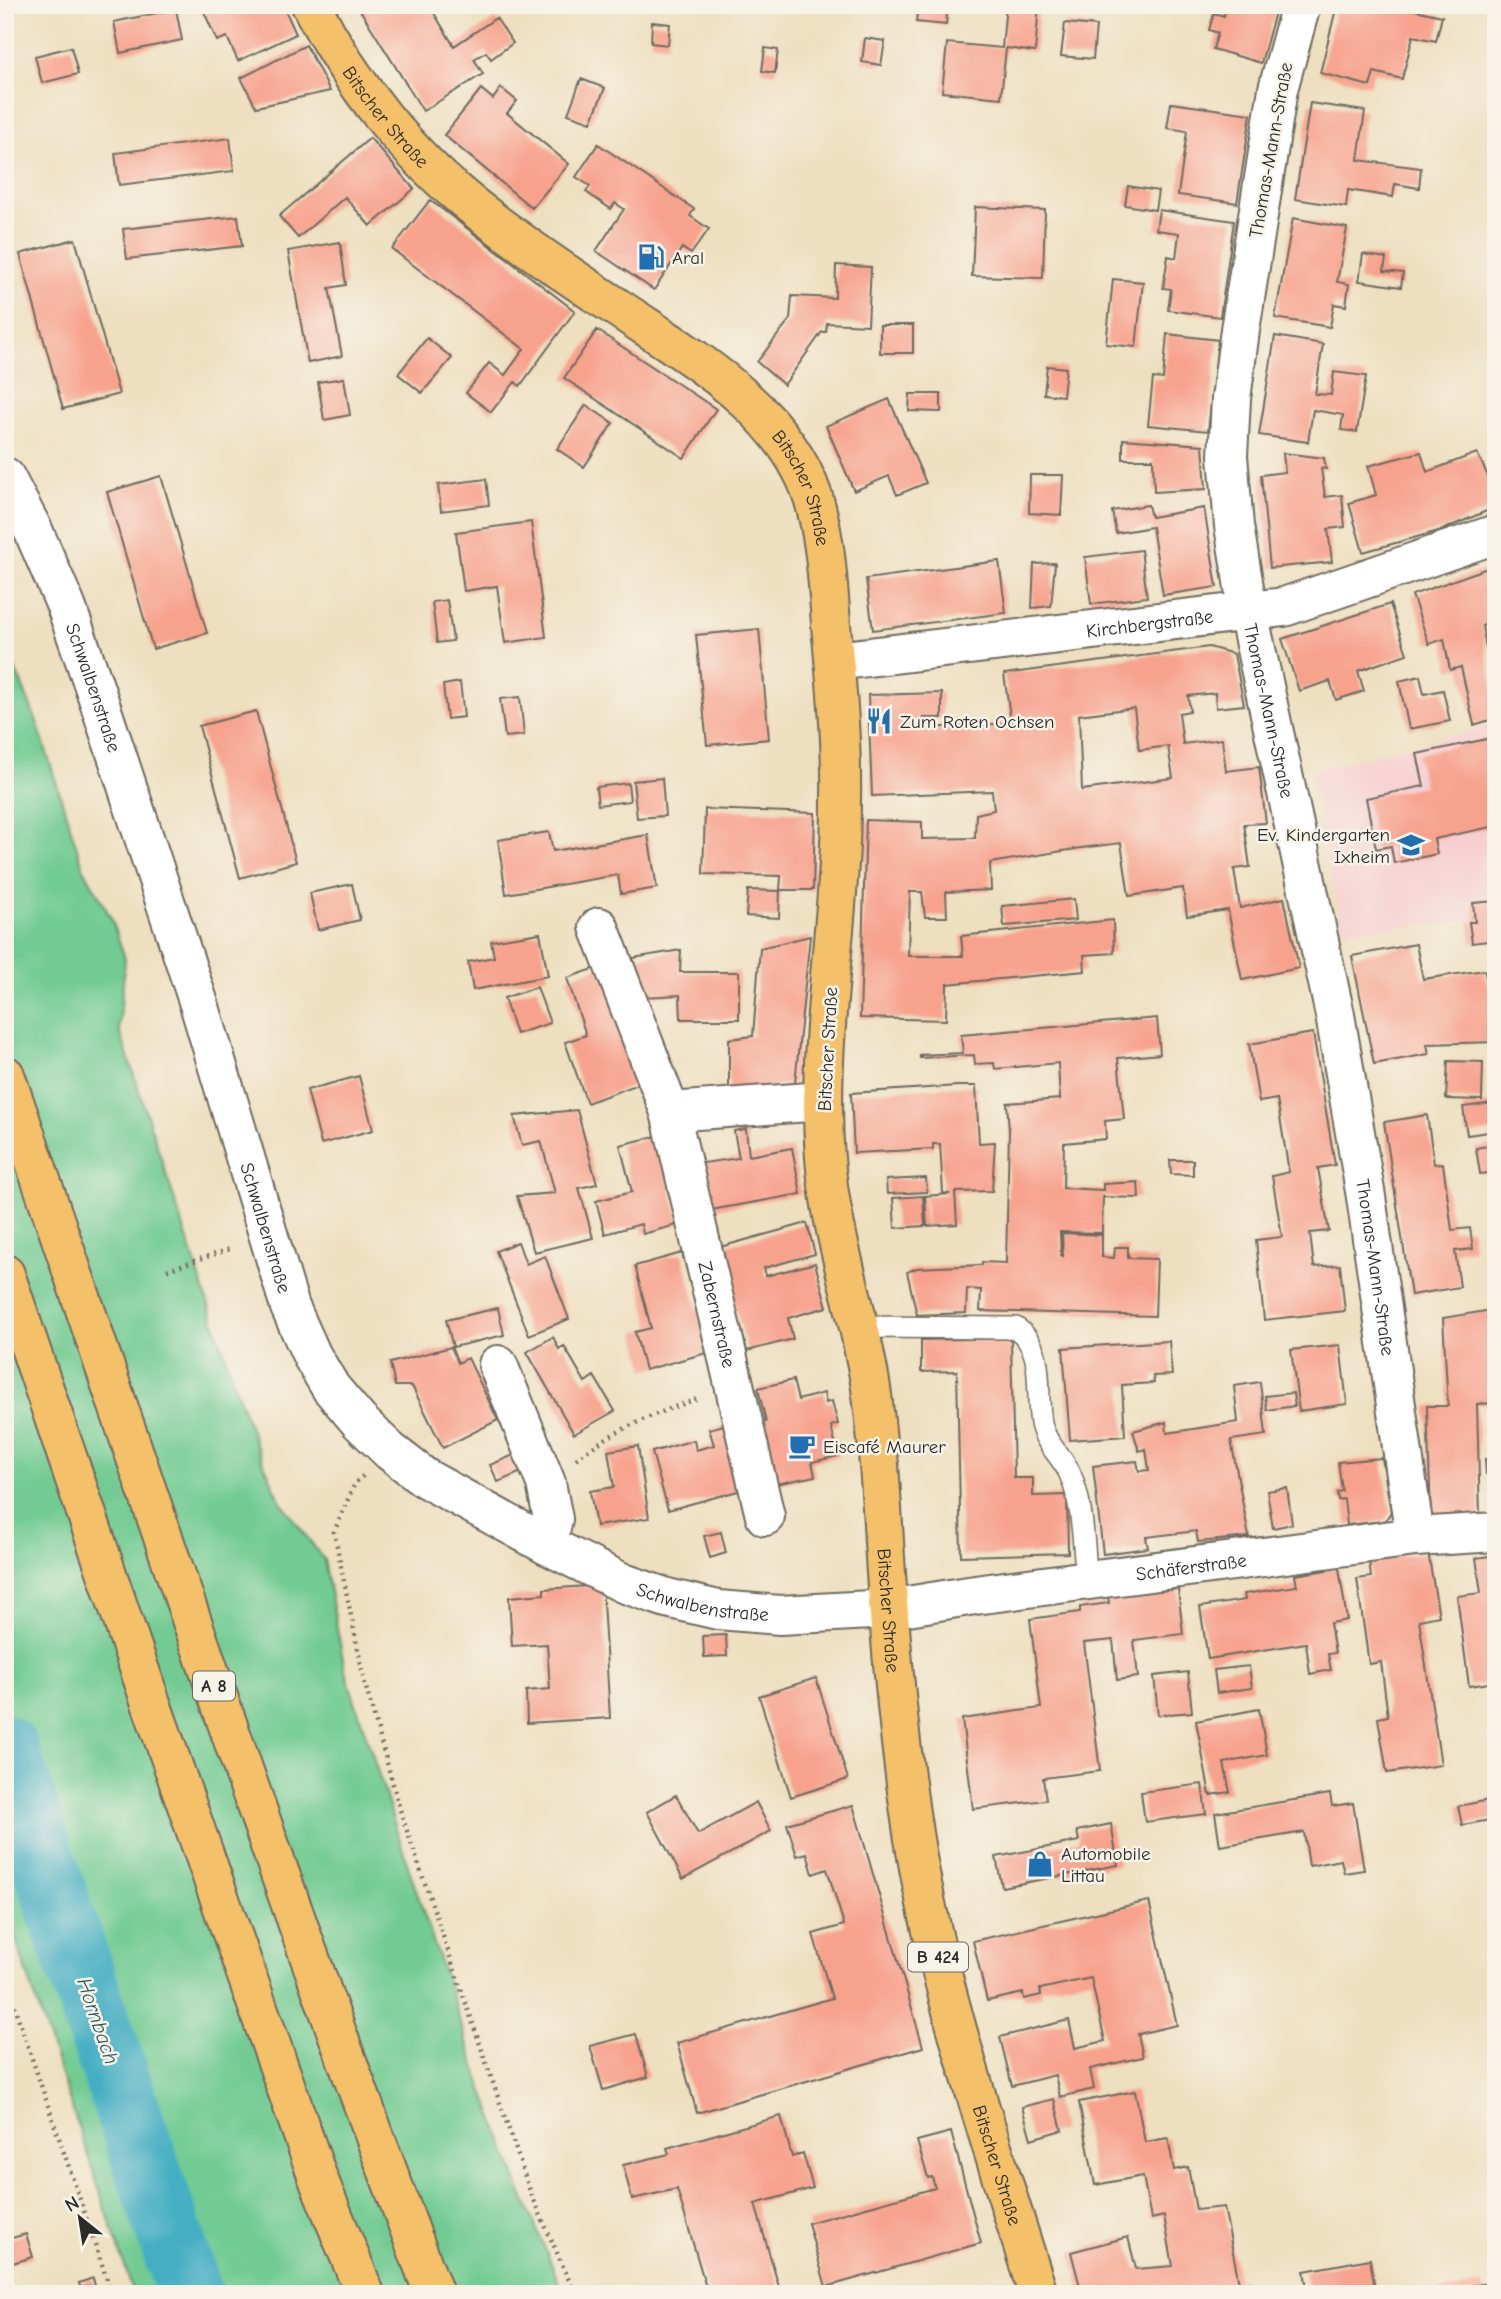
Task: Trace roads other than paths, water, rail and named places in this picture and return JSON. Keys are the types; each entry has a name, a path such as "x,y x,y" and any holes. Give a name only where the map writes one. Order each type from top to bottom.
{"main road":[{"name":"Bitscher Straße","path":"311,5 365,92 398,134 435,173 474,208 543,259 697,361 737,392 770,425 798,463 812,496 824,541 835,661 841,802 823,1101 825,1162 832,1213 860,1327 877,1436 899,1730 915,1842 934,1942 970,2073 1038,2294"},
{"name":"A 8","path":"5,1074 222,1708 376,2143 433,2294"},
{"path":"5,1274 156,1720 319,2181 365,2294"}],"street":[{"name":"Thomas-Mann-Straße","path":"1301,5 1278,89 1231,399 1228,456 1234,526 1248,612 1335,1015 1366,1197 1415,1537"},
{"name":"Schwalbenstraße","path":"5,477 33,530 66,606 87,665 199,1004 290,1307 312,1356 338,1396 390,1451 425,1478 623,1583 667,1598 718,1610 780,1615 889,1609"},
{"name":"Kirchbergstraße","path":"835,661 1284,607 1496,534"},
{"name":"Zabernstraße","path":"599,927 670,1112 765,1516"},
{"path":"670,1112 823,1101"},
{"path":"498,1365 546,1483 553,1519 547,1545"},
{"name":"Schäferstraße","path":"889,1609 1415,1537 1496,1532"}],"lane":[{"path":"860,1327 1016,1328 1024,1334 1031,1343 1038,1365 1041,1423 1048,1441 1069,1471 1077,1492 1087,1581"}],"waterway":[{"name":"Hornbach","path":"5,1748 190,2294"}],"place":[{"name":"Aral","path":"651,257"},
{"name":"Zum Roten Ochsen","path":"879,721"},
{"name":"Ev. Kindergarten Ixheim","path":"1411,845"},
{"name":"Eiscafé Maurer","path":"802,1446"},
{"name":"Automobile Littau","path":"1040,1864"}]}
